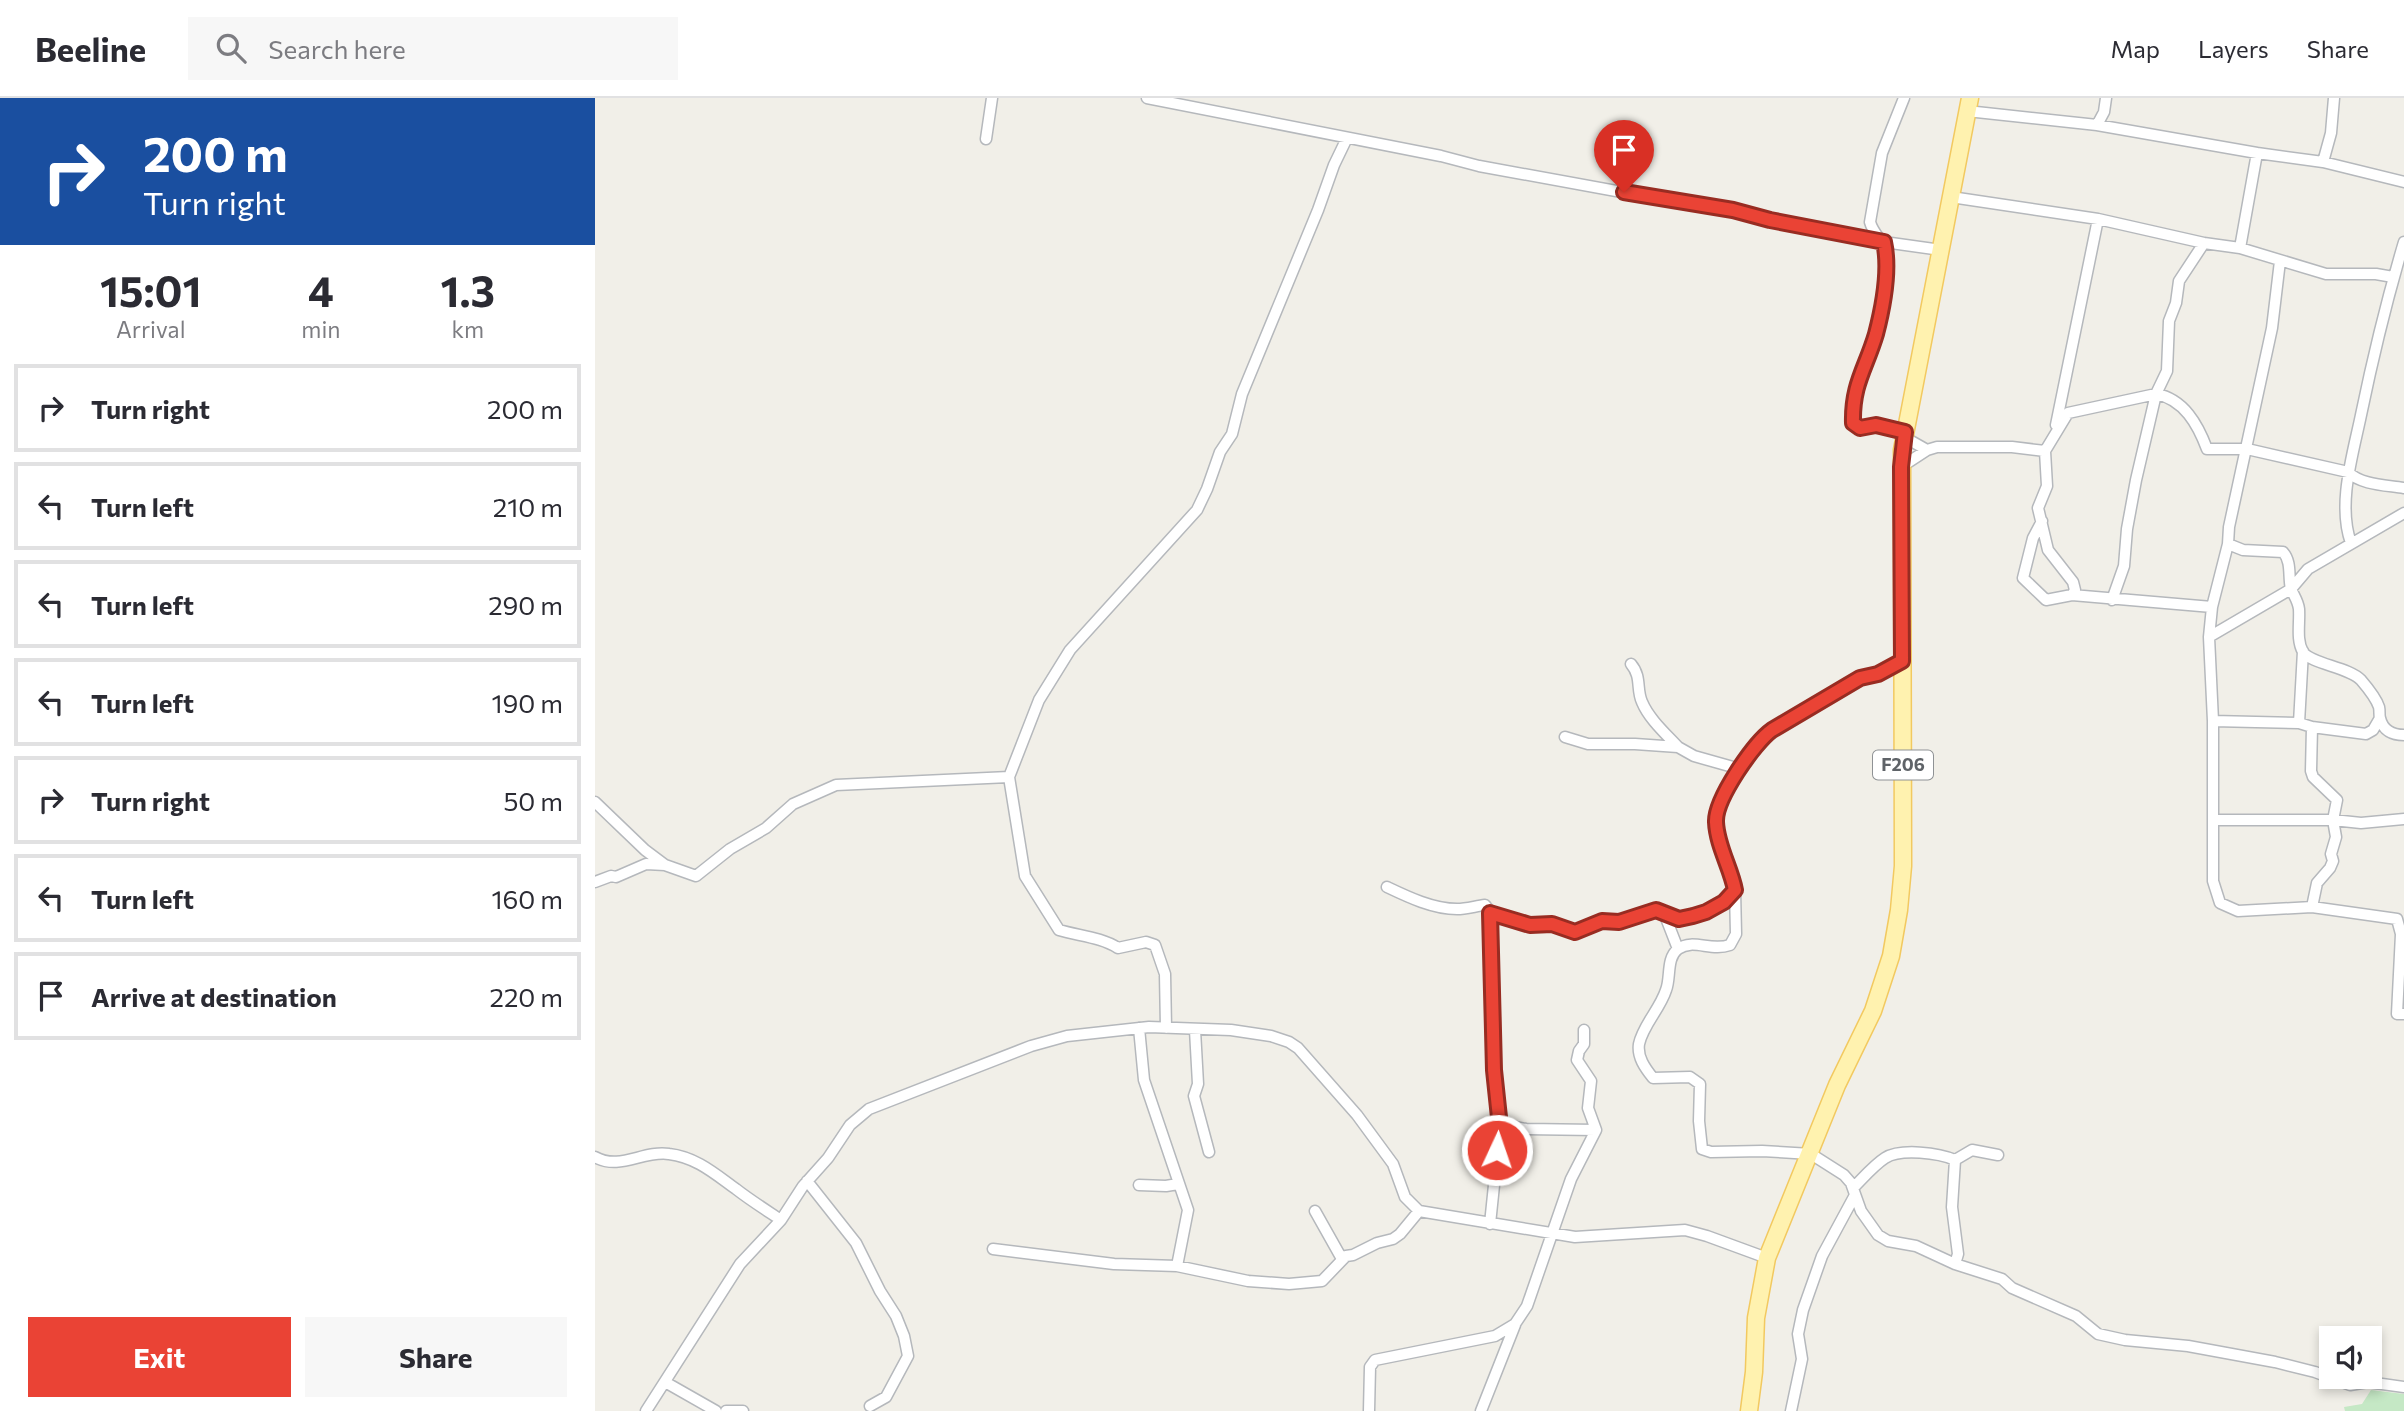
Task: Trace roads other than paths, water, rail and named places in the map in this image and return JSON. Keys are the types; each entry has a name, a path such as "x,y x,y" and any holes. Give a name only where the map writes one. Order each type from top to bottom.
{"main road":[{"name":"F206","path":"1749,1411 1756,1318 1767,1258 1837,1085 1873,1011 1891,956 1899,910 1903,866 1901,467 1904,434 1969,105"}],"street":[{"path":"986,139 992,98"},
{"path":"1147,98 1441,156 1479,166 1733,210 1770,220 1884,242 1941,250"},
{"path":"1904,98 1882,153 1870,222 1873,230 1884,242 1888,258 1876,334 1856,386 1853,423 1860,428 1876,425 1904,434 1927,450"},
{"path":"2097,125 2104,112 2106,98"},
{"path":"2323,162 2331,133 2334,98"},
{"path":"1969,105 2323,162 2404,182"},
{"path":"1166,1028 1165,974 1155,945 1146,942 1118,948 1104,940 1059,930 1038,897 1025,876 1009,777 1039,700 1070,650 1197,510 1220,452 1232,434 1242,394 1347,138"},
{"path":"2240,248 2257,153"},
{"path":"1951,197 2098,219 2204,243 2240,248 2333,276 2376,274 2393,277"},
{"path":"2053,440 2098,219"},
{"path":"2351,543 2346,529 2348,472 2393,277 2402,256 2404,242"},
{"path":"2112,600 2124,566 2127,529 2136,480 2156,394 2167,371 2169,321 2176,303 2179,281 2204,243"},
{"path":"2280,261 2273,328 2228,527 2228,544 2212,607 2210,637 2213,881 2220,903 2238,911 2312,907 2400,917 2397,1014 2404,1014"},
{"path":"2072,595 2075,590 2073,582 2048,550 2038,508 2047,486 2045,451 2068,412 2156,394 2170,398 2195,420 2207,449 2247,449 2348,472 2363,481 2404,488"},
{"path":"1901,467 1927,450 1937,447 2013,447 2045,451"},
{"path":"2210,637 2291,589 2308,569 2404,513"},
{"path":"2042,521 2033,538 2023,578 2046,600 2072,595 2212,607"},
{"path":"2228,544 2242,550 2283,552 2287,557 2291,589 2297,601 2299,642 2303,651 2308,658 2355,675 2374,698 2387,731 2399,735"},
{"path":"2299,723 2303,651"},
{"path":"1902,661 1878,674 1860,678 1772,730 1761,740 1740,769 1721,801 1716,822 1726,866 1735,890 1736,934 1730,944 1720,949 1691,944 1678,949 1670,964 1667,988 1662,1000 1639,1042 1643,1066 1653,1078 1690,1077 1700,1084 1699,1121 1702,1149 1711,1152 1762,1150 1811,1154 1844,1175 1854,1191 1861,1211 1878,1235 1888,1241 1916,1246 1955,1264 2002,1279 2012,1288 2076,1316 2098,1334 2125,1340 2188,1346 2275,1362 2315,1372 2350,1385 2368,1382 2404,1387"},
{"path":"1632,664 1637,671 1641,700 1647,712 1678,747 1694,756 1740,769"},
{"path":"2365,734 2373,730 2380,718"},
{"path":"2213,721 2299,723 2365,734 2399,735"},
{"path":"2312,727 2311,771 2337,800 2333,820 2336,830 2331,854 2333,861 2317,883 2312,907"},
{"path":"1565,737 1588,744 1678,747"},
{"path":"595,882 627,873 646,864 665,866 696,876 730,849 766,828 793,804 836,785 1009,777"},
{"path":"595,802 665,866"},
{"path":"2213,820 2333,820 2361,823 2404,820"},
{"path":"1387,887 1435,905 1458,909 1485,905 1490,913 1494,1070 1500,1124 1490,1224"},
{"path":"1490,913 1530,925 1552,924 1575,932 1602,921 1619,922 1656,910 1679,919 1706,912 1724,902 1735,890"},
{"path":"1664,913 1678,949"},
{"path":"1139,1028 1144,1080 1188,1210 1177,1266"},
{"path":"646,1411 740,1264 781,1220 850,1125 869,1109 1050,1040 1139,1028 1231,1030 1271,1036 1298,1048 1357,1115 1392,1164 1405,1197 1419,1211 1575,1237 1685,1230 1767,1258"},
{"path":"1195,1030 1198,1084 1194,1096 1209,1152"},
{"path":"1481,1411 1515,1324 1527,1306 1532,1289 1539,1278 1571,1179 1596,1130 1588,1108 1591,1081 1577,1060 1584,1044 1584,1030"},
{"path":"1500,1124 1526,1129 1596,1130"},
{"path":"1955,1160 1972,1150 1998,1155"},
{"path":"1791,1411 1802,1359 1798,1334 1803,1310 1818,1267 1854,1191 1888,1156 1923,1152 1941,1154 1955,1160"},
{"path":"595,1157 605,1163 617,1163 667,1153 683,1157 700,1163 781,1220"},
{"path":"1955,1160 1952,1207 1958,1254 1955,1264"},
{"path":"807,1181 856,1244 896,1316 904,1336 908,1356 885,1397 870,1406"},
{"path":"1139,1185 1178,1184"},
{"path":"1315,1211 1342,1259"},
{"path":"993,1249 1114,1264 1177,1266 1248,1282 1290,1284 1322,1281 1342,1259 1377,1243 1393,1239 1419,1211"},
{"path":"1369,1411 1370,1367 1375,1360 1495,1336 1515,1324"},
{"path":"665,1382 716,1411"},
{"path":"726,1411 743,1411"}]}
